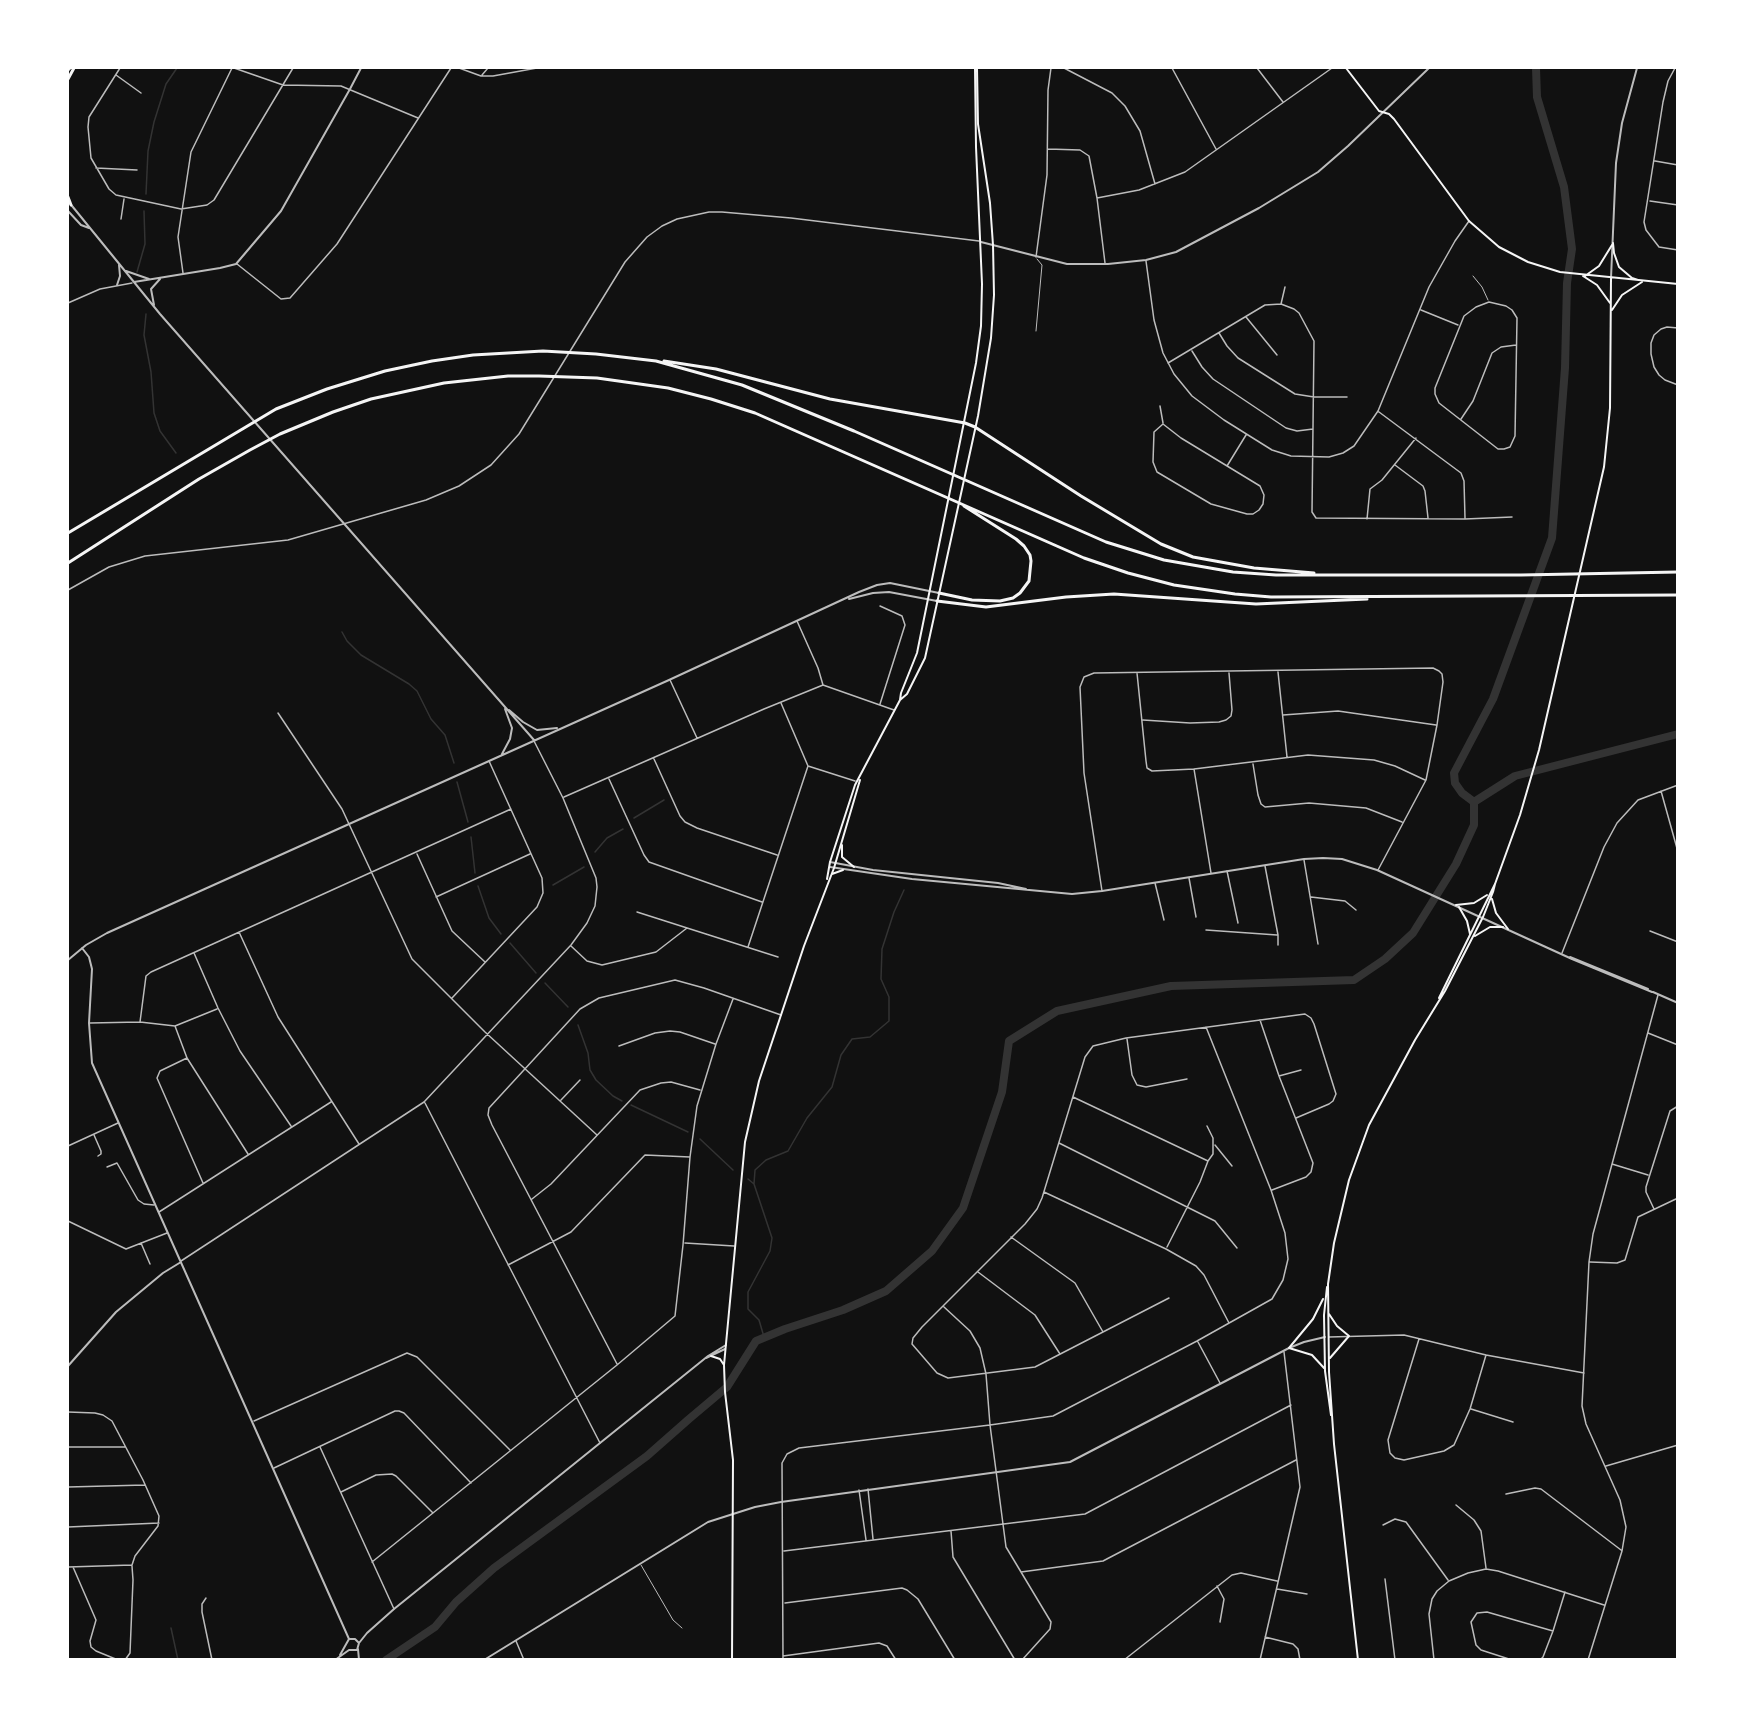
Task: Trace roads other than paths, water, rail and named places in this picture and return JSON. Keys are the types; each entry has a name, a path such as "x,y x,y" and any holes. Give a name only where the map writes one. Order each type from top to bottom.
{"main road":[{"path":"68,79 70,68"},
{"path":"732,1659 733,1460 724,1365 745,1142 749,1120 781,1015 827,882 830,862 859,781 877,741 900,700 917,653 965,423 981,327 982,284 976,147 976,68"},
{"path":"900,700 907,694 925,658 974,434 991,338 993,245 990,203 978,124 976,68"},
{"path":"1346,68 1369,100 1383,113 1395,119 1468,221 1499,247 1528,262 1560,272 1677,284"},
{"path":"68,199 71,205"},
{"path":"1584,276 1599,266 1613,244"},
{"path":"1613,244 1619,267 1632,278 1643,282"},
{"path":"1584,276 1601,289 1611,306"},
{"path":"1325,1371 1312,1354 1289,1348 1313,1319 1325,1295 1339,1217 1354,1163 1379,1105 1472,938 1516,826 1539,750 1604,468 1610,408 1611,279"},
{"path":"1611,311 1622,295 1643,282"},
{"path":"68,533 276,409 327,389 385,371 473,355 543,351 656,360 716,369 830,399 965,423 975,427 1081,496 1161,544 1193,557 1254,568 1334,574"},
{"path":"656,360 742,385 865,435 1106,542 1164,560 1233,572 1276,575 1521,575 1677,572"},
{"path":"68,563 162,503 280,434 371,399 444,383 508,376 597,378 668,388 711,399 755,413 1084,558 1174,585 1271,597 1677,595"},
{"path":"939,593 983,601 1012,598 1020,593 1029,581 1032,568 1030,555 1016,538 953,500"},
{"path":"937,601 986,607 1066,597 1114,594 1256,604 1387,598"},
{"path":"831,876 859,781"},
{"path":"842,839 842,857 854,867"},
{"path":"827,882 836,871 843,870"},
{"path":"1470,934 1467,921 1457,906 1474,903 1490,895"},
{"path":"1490,895 1496,913 1508,929"},
{"path":"1438,1001 1470,934 1481,917"},
{"path":"1472,938 1486,929 1503,927"},
{"path":"1328,1284 1325,1371 1332,1418"},
{"path":"1325,1295 1332,1418 1358,1659"},
{"path":"1328,1310 1334,1323 1349,1336 1336,1349 1329,1361"},
{"path":"711,1356 720,1359 724,1365"}],"street":[{"path":"120,68 88,122 89,149 96,168 112,192 124,198 181,209 207,206 214,200 293,68"},
{"path":"183,274 178,243 181,209 192,147 233,68 283,85 337,86 351,89 419,119"},
{"path":"68,303 100,289 117,285 236,264 281,211 361,68"},
{"path":"236,264 281,299 290,298 337,244 451,68"},
{"path":"459,68 481,76 502,76 537,68"},
{"path":"481,76 488,68"},
{"path":"1036,257 1045,188 1051,68"},
{"path":"1064,68 1112,93 1125,106 1140,131 1155,185"},
{"path":"1172,68 1217,150"},
{"path":"1257,68 1283,103"},
{"path":"1097,198 1124,194 1155,185 1185,172 1332,68"},
{"path":"68,590 109,567 152,554 275,542 426,500 459,486 491,465 519,434 625,262 647,237 677,219 694,214 722,212 791,218 981,242 1067,264 1105,264 1146,260 1188,247 1305,180 1328,164 1429,68"},
{"path":"1611,279 1616,163 1622,123 1637,68"},
{"path":"1675,68 1668,81 1663,102 1644,222 1646,230 1659,247 1677,250"},
{"path":"115,75 141,93"},
{"path":"1047,149 1080,150 1089,156 1105,264"},
{"path":"1654,161 1677,165"},
{"path":"96,168 137,170"},
{"path":"121,219 124,198"},
{"path":"1649,201 1677,205"},
{"path":"68,1366 116,1312 181,1262 424,1102 571,945 591,916 595,906 597,887 593,868 563,798 534,740 155,308 71,205"},
{"path":"68,211 81,225 89,228"},
{"path":"1146,260 1154,320 1167,364 1182,385 1198,401 1246,434 1281,453 1291,456 1336,456 1354,446 1378,411 1436,272 1468,221"},
{"path":"117,285 120,276 119,265"},
{"path":"123,270 150,279"},
{"path":"155,308 151,289 162,278"},
{"path":"1281,304 1286,287"},
{"path":"1489,302 1506,306 1515,314 1517,326 1514,442 1510,447 1498,449 1439,403 1435,394 1435,388 1459,325 1469,310 1489,302"},
{"path":"1167,364 1265,305 1281,304 1297,311 1313,337 1312,512 1316,518 1367,520 1512,517"},
{"path":"1420,309 1459,325"},
{"path":"1246,316 1277,355"},
{"path":"1677,328 1660,329 1651,342 1653,361 1659,375 1677,385"},
{"path":"1219,333 1238,358 1295,394 1314,397 1347,397"},
{"path":"1461,420 1473,401 1492,353 1501,347 1516,345"},
{"path":"1191,350 1202,368 1213,379 1277,422 1291,430 1314,429"},
{"path":"1160,405 1163,424 1263,489 1263,504 1257,512 1247,514 1211,504 1157,472 1153,462 1154,432 1163,424"},
{"path":"1378,411 1461,473 1464,481 1465,519"},
{"path":"1227,466 1246,434"},
{"path":"1367,520 1370,489 1382,480 1416,438"},
{"path":"1395,464 1422,486 1425,491 1428,519"},
{"path":"68,960 82,948 107,933 859,592 883,584 900,584 939,593"},
{"path":"843,600 879,592 901,593 937,601"},
{"path":"880,606 902,616 904,625 880,705"},
{"path":"797,621 823,685"},
{"path":"1102,891 1084,773 1080,683 1088,674 1433,668 1442,674 1437,725 1426,780 1377,870"},
{"path":"1278,671 1287,757"},
{"path":"1137,672 1147,768 1152,771 1253,763 1308,755 1374,760 1395,766 1426,780"},
{"path":"1142,720 1190,723 1226,720 1231,716 1232,710 1229,672"},
{"path":"669,680 697,739"},
{"path":"563,798 823,685 895,710"},
{"path":"501,702 532,728 543,731 560,728"},
{"path":"501,702 512,728 510,739 502,754"},
{"path":"748,947 808,766 780,702"},
{"path":"1283,715 1338,711 1437,725"},
{"path":"278,713 336,799 407,952 417,965 488,1034 597,1135"},
{"path":"653,758 685,822 778,855"},
{"path":"452,999 541,900 542,878 489,760"},
{"path":"1253,763 1258,795 1265,807 1309,803 1351,807 1378,812 1402,822"},
{"path":"808,766 859,781"},
{"path":"1194,769 1211,874"},
{"path":"608,779 649,862 762,902"},
{"path":"1562,954 1612,830 1638,800 1677,785"},
{"path":"1660,790 1677,852"},
{"path":"140,1022 146,976 511,809"},
{"path":"416,853 452,931 485,962"},
{"path":"436,897 531,854"},
{"path":"1304,859 1318,944"},
{"path":"829,867 932,881 1072,894 1304,859 1342,859 1377,870 1562,954 1677,1003"},
{"path":"830,862 854,867 982,881 1026,889"},
{"path":"1265,866 1278,945"},
{"path":"1227,871 1238,923"},
{"path":"1189,878 1196,917"},
{"path":"1155,883 1164,920"},
{"path":"1310,896 1345,901 1356,910"},
{"path":"637,912 778,957"},
{"path":"571,945 587,961 606,964 656,952 687,928"},
{"path":"1206,930 1278,934"},
{"path":"1650,931 1677,942"},
{"path":"239,932 278,1017 360,1144"},
{"path":"82,948 89,957 92,969 89,1023 92,1064 345,1628 352,1639 359,1642"},
{"path":"193,953 240,1050 291,1127"},
{"path":"617,1365 488,1115 491,1104 580,1009 599,998 675,980 781,1015"},
{"path":"1588,1659 1622,1551 1626,1527 1624,1513 1582,1406 1589,1262 1593,1234 1658,995"},
{"path":"372,1562 675,1316 694,1124 701,1090 733,999"},
{"path":"89,1023 140,1022 175,1026 218,1008"},
{"path":"1169,1298 1035,1367 966,1377 943,1377 914,1347 913,1338 1029,1219 1039,1204 1085,1057 1091,1048 1101,1043 1126,1038 1302,1013 1311,1018 1314,1024 1336,1098 1329,1104 1296,1118"},
{"path":"1259,1018 1313,1163 1313,1168 1306,1177 1271,1190"},
{"path":"175,1026 187,1058 249,1155"},
{"path":"896,1659 887,1646 879,1643 783,1658 781,1502 784,1457 799,1448 990,1425 1058,1414 1230,1324 1272,1299 1283,1280 1288,1259 1287,1246 1271,1190 1206,1027"},
{"path":"619,1046 655,1033 670,1031 716,1044"},
{"path":"1647,1033 1677,1045"},
{"path":"1126,1038 1132,1075 1137,1085 1146,1086 1187,1079"},
{"path":"187,1058 160,1071 157,1078 203,1184"},
{"path":"1279,1076 1301,1070"},
{"path":"561,1101 579,1080"},
{"path":"531,1200 551,1184 635,1092 671,1082 701,1090"},
{"path":"1073,1097 1208,1161"},
{"path":"158,1213 331,1102"},
{"path":"424,1102 600,1444"},
{"path":"1654,1209 1646,1192 1648,1176 1671,1111 1677,1106"},
{"path":"68,1146 118,1123"},
{"path":"1207,1126 1215,1145 1232,1166"},
{"path":"94,1134 101,1151 98,1156"},
{"path":"1059,1143 1218,1223 1237,1248"},
{"path":"1166,1249 1213,1154 1215,1145"},
{"path":"507,1265 571,1232 645,1155 690,1157"},
{"path":"107,1167 117,1163 138,1200 144,1204 154,1205"},
{"path":"1612,1164 1648,1176"},
{"path":"1044,1192 1191,1263 1201,1271 1230,1324"},
{"path":"1589,1262 1617,1263 1625,1260 1638,1217 1677,1198"},
{"path":"68,1221 126,1249 168,1232"},
{"path":"1011,1236 1075,1283 1103,1333"},
{"path":"141,1243 150,1263"},
{"path":"683,1243 735,1246"},
{"path":"977,1271 1035,1315 1061,1355"},
{"path":"943,1306 970,1331 978,1342 986,1374 990,1425 1006,1549 1051,1622 1050,1629 1022,1659"},
{"path":"484,1659 701,1525 734,1513 781,1502 1070,1462 1304,1342 1326,1337 1394,1334 1584,1373"},
{"path":"1419,1339 1388,1440 1390,1453 1395,1458 1404,1460 1449,1448 1457,1440 1470,1408 1486,1354"},
{"path":"1197,1341 1220,1384"},
{"path":"706,1358 725,1346"},
{"path":"359,1659 359,1642 394,1609 706,1358 725,1346"},
{"path":"1260,1659 1300,1487 1284,1351"},
{"path":"253,1422 407,1353 417,1357 511,1451"},
{"path":"783,1552 1085,1514 1291,1406"},
{"path":"1470,1408 1513,1422"},
{"path":"68,1412 95,1413 107,1418 126,1447 157,1509 159,1523 135,1556 132,1565 130,1653 125,1659"},
{"path":"274,1468 399,1412 404,1413 471,1483"},
{"path":"1605,1466 1677,1445"},
{"path":"320,1446 394,1609"},
{"path":"68,1447 126,1447"},
{"path":"1020,1572 1103,1561 1297,1459"},
{"path":"341,1492 376,1475 392,1474 433,1514"},
{"path":"68,1487 146,1485"},
{"path":"1506,1494 1535,1488 1541,1489 1622,1551"},
{"path":"868,1489 873,1540"},
{"path":"859,1490 866,1541"},
{"path":"1456,1505 1478,1525 1486,1569"},
{"path":"1383,1525 1395,1519 1406,1522 1449,1581"},
{"path":"68,1527 159,1523"},
{"path":"951,1531 953,1557 1015,1659"},
{"path":"68,1566 132,1565"},
{"path":"72,1567 96,1620 91,1647 118,1659"},
{"path":"1434,1659 1430,1608 1434,1595 1449,1581 1468,1573 1486,1569 1565,1591 1605,1605"},
{"path":"1124,1659 1226,1578 1237,1573 1278,1581"},
{"path":"1385,1579 1395,1659"},
{"path":"1216,1586 1224,1599 1220,1622"},
{"path":"783,1603 902,1588 918,1599 955,1659"},
{"path":"1276,1589 1307,1594"},
{"path":"1540,1659 1543,1657 1553,1631 1565,1591"},
{"path":"206,1598 202,1604 202,1612 212,1659"},
{"path":"1512,1659 1481,1650 1476,1645 1472,1622 1477,1613 1487,1612 1553,1631"},
{"path":"339,1656 352,1639 368,1633"},
{"path":"1264,1637 1293,1644 1298,1649 1300,1659"},
{"path":"516,1640 524,1659"},
{"path":"346,1646 349,1650 358,1649"},
{"path":"335,1659 349,1650"},
{"path":"353,1651 359,1659"}],"lane":[{"path":"1036,257 1042,265 1036,331"},
{"path":"1473,276 1482,287 1489,302"},
{"path":"641,1564 673,1620 682,1628"}],"waterway":[{"path":"146,194 148,151 154,122 166,84 177,68"},
{"path":"1474,802 1462,793 1455,783 1454,773 1493,699 1552,538 1565,368 1567,283 1572,249 1564,187 1537,97 1536,68"},
{"path":"137,272 145,244 144,211"},
{"path":"146,314 144,335 151,372 154,413 160,431 176,453"},
{"path":"342,632 347,641 361,655 417,691 431,719 445,735 454,763"},
{"path":"386,1660 435,1627 456,1602 494,1568 647,1456 727,1387 756,1341 843,1310 886,1291 932,1251 963,1208 1002,1092 1009,1041 1057,1011 1171,986 1354,980 1385,959 1413,933 1456,864 1474,825 1474,802 1515,776 1678,734"},
{"path":"457,782 468,822"},
{"path":"634,818 664,800"},
{"path":"595,852 607,838 623,829"},
{"path":"471,837 475,873"},
{"path":"553,885 584,867"},
{"path":"478,886 489,918 501,934"},
{"path":"764,1337 759,1320 748,1309 748,1292 770,1251 772,1238 754,1184 755,1170 766,1160 788,1151 807,1118 832,1087 841,1055 852,1039 870,1037 889,1021 889,997 881,979 882,949 904,890"},
{"path":"510,943 536,973"},
{"path":"545,983 568,1007"},
{"path":"578,1025 588,1053 590,1070 596,1080 622,1101"},
{"path":"631,1105 688,1132"},
{"path":"700,1139 733,1170"},
{"path":"748,1179 754,1184"},
{"path":"171,1628 178,1660"}]}
